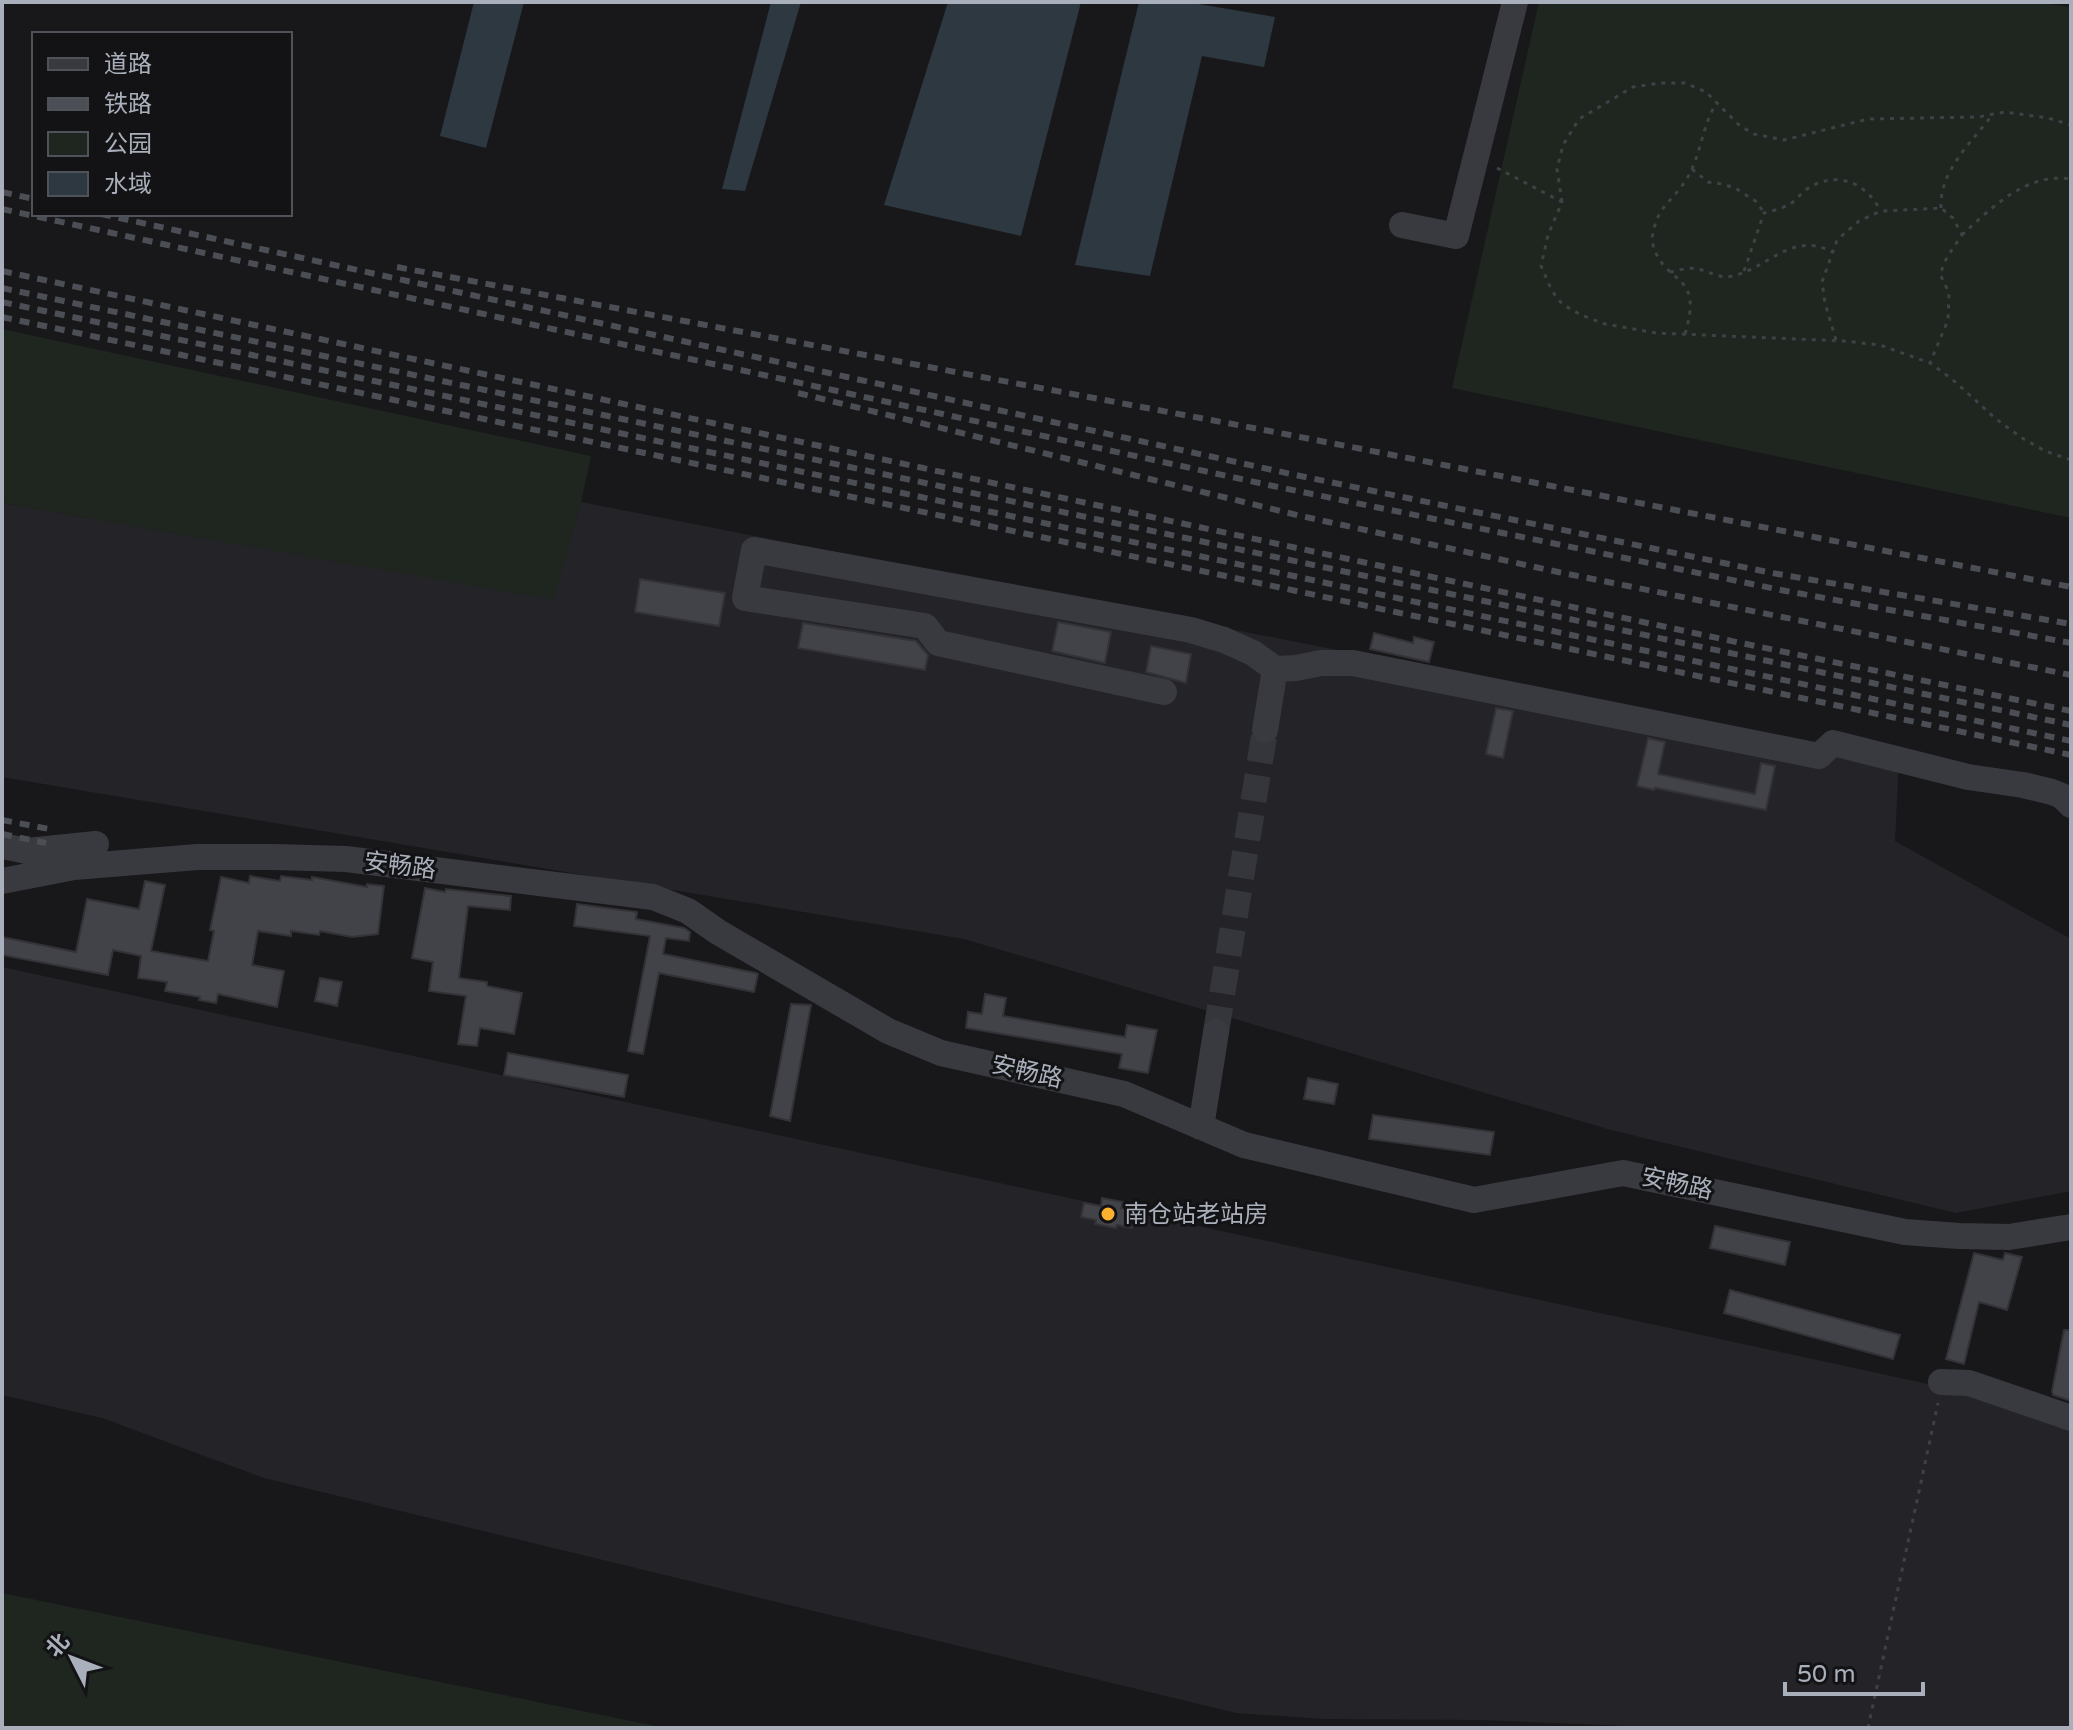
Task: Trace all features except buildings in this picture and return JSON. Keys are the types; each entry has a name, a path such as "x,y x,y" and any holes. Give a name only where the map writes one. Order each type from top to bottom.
{"street":[{"path":"1402,225 1456,236 1515,2"},
{"path":"1164,692 938,643 925,626 745,598 754,550 1191,630 1253,653 1275,669 1321,663 1353,663 1819,756 1833,743 1968,777 2056,793 2071,805"},
{"path":"1265,730 1275,669"},
{"path":"2,846 27,851 96,844"},
{"name":"安畅路","path":"2,881 74,867 197,857 274,857 346,859 653,897 688,911 718,932 888,1031 916,1044 941,1053 1124,1094 1244,1145 1474,1200 1623,1173 1905,1232 2009,1237 2071,1227"},
{"path":"1201,1127 1216,1032"},
{"path":"1941,1382 1969,1383 2071,1418"}],"path":[{"path":"2071,125 2048,118 2005,112 1978,117 1868,119 1784,140 1769,139 1740,126 1706,92 1685,83 1633,87 1579,119 1563,145 1557,169 1562,202 1548,235 1541,266 1552,291 1562,304 1605,324 1656,333 1836,340 1880,345 1930,363 2022,438 2045,451 2071,460"},
{"path":"1685,334 1690,316 1686,286 1660,259 1652,239 1656,217 1685,183 1717,102"},
{"path":"1941,208 1940,196 1949,171 1993,114"},
{"path":"1476,157 1562,202"},
{"path":"1691,169 1708,182 1735,188 1757,202 1764,213"},
{"path":"1930,363 1948,320 1949,293 1940,274 1960,238 1990,208 2032,183 2063,177 2071,179"},
{"path":"1764,213 1789,205 1808,188 1845,180 1859,185 1874,197 1881,211"},
{"path":"1836,340 1822,282 1837,240 1859,221 1881,211 1941,208 1953,218 1962,235 1960,238"},
{"path":"1744,271 1764,213"},
{"path":"1670,272 1701,269 1731,277 1781,252 1811,244 1833,252"},
{"path":"1868,1728 1941,1382"}],"shaded area":[{"path":"581,502 1899,760 1895,841 2071,939 2071,1191 1956,1213 1611,1130 964,939 2,777 2,503 553,599"},
{"path":"2,967 2071,1415 2071,1728 1674,1728 1481,1720 1323,1719 1236,1713 264,1478 102,1418 2,1395"}],"green space":[{"path":"1539,2 2033,2 2071,7 2071,518 1452,388"},
{"path":"2,329 591,456 554,600 2,503"},
{"path":"2,1593 666,1728 2,1728"}],"water":[{"path":"474,2 524,2 486,148 440,136"},
{"path":"771,2 801,2 745,191 722,189"},
{"path":"948,2 1081,2 1021,236 884,205"},
{"path":"1139,2 1187,2 1275,17 1264,67 1202,56 1150,276 1075,265"}],"tunnel":[{"path":"1216,1032 1265,730"}],"railway":[{"path":"2,192 32,199"},
{"path":"2,209 32,216"},
{"path":"34,216 1273,486 1786,591 2071,643"},
{"path":"110,216 1291,474 1772,573 2071,624"},
{"path":"397,267 1264,430 2071,587"},
{"path":"2,271 2071,711"},
{"path":"2,288 2071,725"},
{"path":"2,302 2071,741"},
{"path":"2,317 2071,755"},
{"path":"798,393 1301,516 1558,572 2071,675"},
{"path":"2,820 49,829"},
{"path":"2,834 46,843"}],"place":[{"name":"南仓站老站房","path":"1108,1214"}]}
